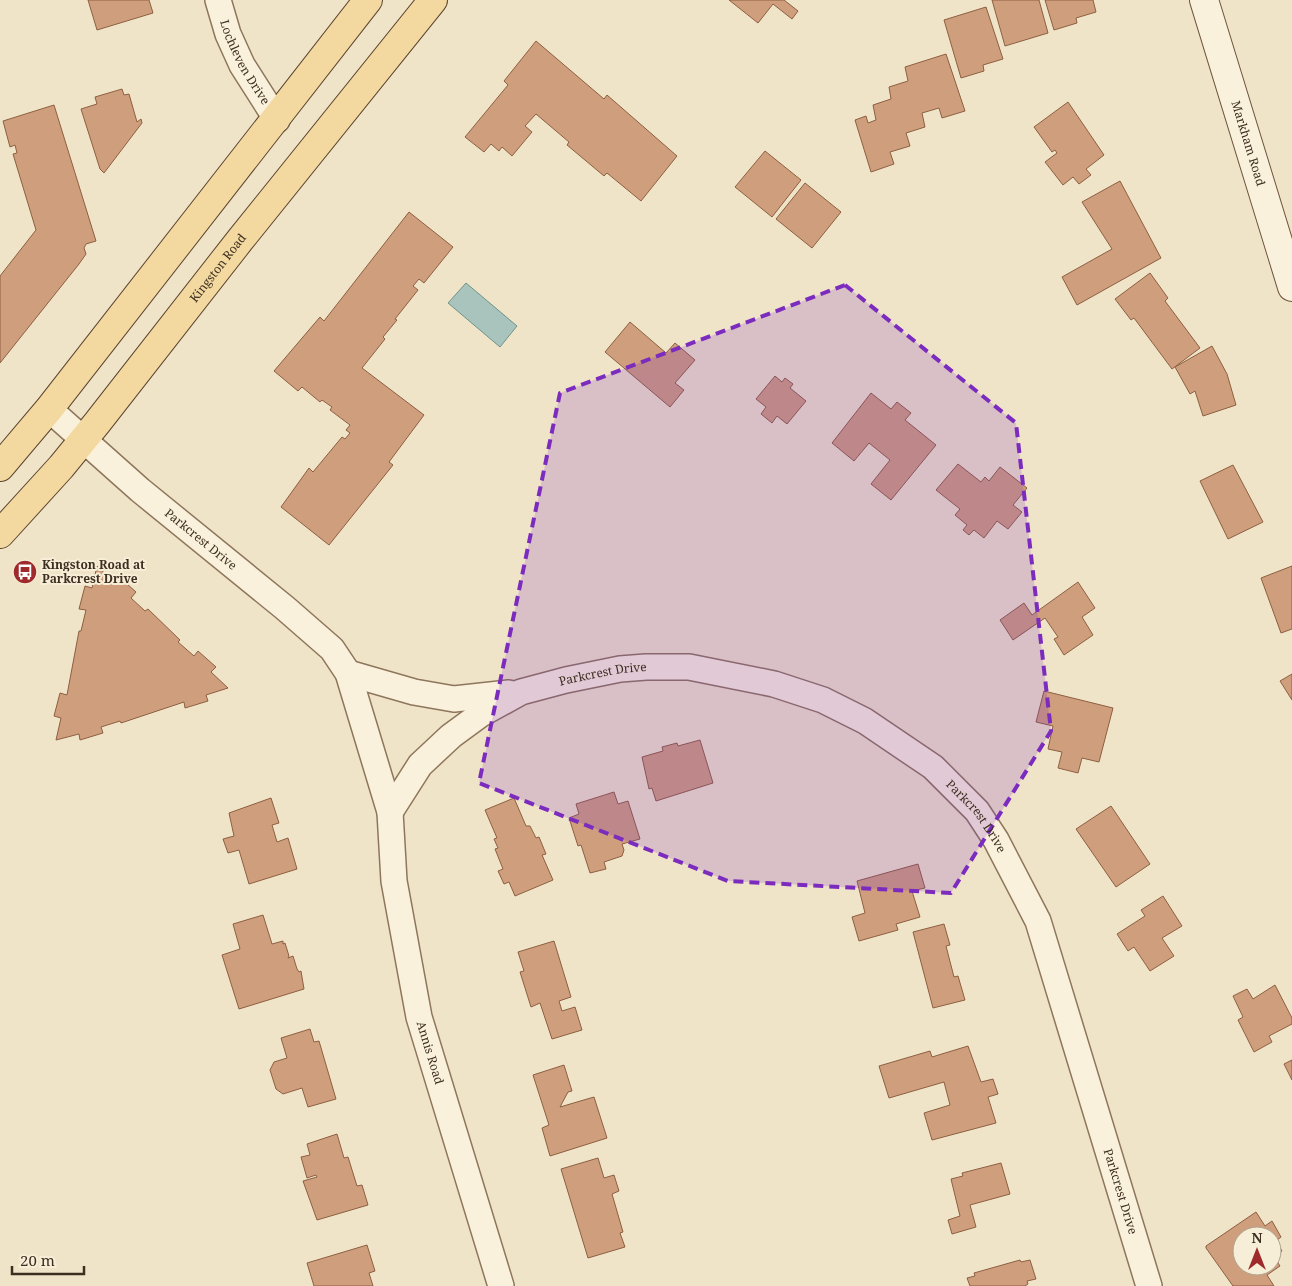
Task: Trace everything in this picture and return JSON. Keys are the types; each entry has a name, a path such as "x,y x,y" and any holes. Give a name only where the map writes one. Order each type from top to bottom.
{"main road":[{"path":"0,467 49,409 277,120 368,0"},
{"name":"Kingston Road","path":"0,534 83,440 240,240 433,0"}],"street":[{"name":"Lochleven Drive","path":"218,0 228,34 242,65 277,120"},
{"name":"Markham Road","path":"1204,0 1292,287"},
{"name":"Parkcrest Drive","path":"49,409 83,440 286,608 332,649 348,673 390,812"},
{"name":"Parkcrest Drive","path":"348,673 414,692 454,699 521,692 566,680 620,670 646,667 696,669 774,684 823,700 865,721 933,767 977,811 996,840 1038,921 1149,1286"},
{"name":"Parkcrest Drive","path":"390,812 420,765 438,748 480,714 521,692"},
{"name":"Annis Road","path":"390,812 394,881 419,1017 501,1286"}],"highlighted area":[{"path":"845,285 1016,423 1051,731 951,893 728,881 479,783 560,393"}],"water":[{"path":"466,283 517,326 500,347 448,303"}],"building":[{"path":"88,0 149,0 153,13 97,30"},
{"path":"729,0 784,0 798,11 792,19 773,4 758,23"},
{"path":"992,0 1039,0 1048,33 1005,46"},
{"path":"1045,0 1093,0 1096,12 1076,18 1077,23 1054,30"},
{"path":"986,7 1003,59 983,65 984,71 961,78 944,20"},
{"path":"536,41 604,99 607,95 677,156 641,201 607,173 604,176 567,145 569,142 536,114 525,126 532,132 512,156 502,147 499,151 491,144 484,152 465,137 508,85 504,81"},
{"path":"946,54 965,111 942,118 939,108 922,113 925,127 906,133 910,146 890,152 894,164 871,172 855,120 866,116 868,123 876,120 873,105 891,99 889,87 908,81 905,67"},
{"path":"122,89 124,95 129,94 137,122 141,119 142,123 104,173 100,169 81,109 97,104 95,97"},
{"path":"1068,102 1104,155 1086,169 1091,175 1079,184 1073,177 1063,185 1045,162 1057,153 1055,150 1052,152 1034,127"},
{"path":"54,105 96,241 86,244 84,248 86,254 79,264 0,363 0,276 36,230 13,154 17,153 15,145 10,147 3,121"},
{"path":"765,151 801,180 772,217 735,187"},
{"path":"1120,181 1161,258 1077,305 1062,277 1112,249 1082,202"},
{"path":"805,183 841,212 812,248 776,219"},
{"path":"409,212 453,247 424,283 419,279 413,286 418,290 395,319 397,320 383,337 385,339 362,368 424,415 389,462 393,465 329,545 281,507 309,468 313,472 342,437 345,439 350,433 346,430 350,425 330,410 332,407 322,400 320,402 302,387 298,391 274,371 320,317 324,321"},
{"path":"1150,273 1168,298 1165,301 1200,348 1172,369 1134,318 1131,320 1115,299"},
{"path":"630,322 666,353 675,343 695,360 675,383 684,390 670,407 605,352"},
{"path":"1212,346 1227,374 1236,405 1203,416 1195,391 1190,394 1175,367"},
{"path":"775,376 782,382 785,378 793,384 790,388 806,401 787,424 777,416 772,423 761,414 766,407 756,399"},
{"path":"871,393 891,409 897,402 911,413 905,420 936,445 891,500 871,484 890,460 869,443 854,461 832,443"},
{"path":"958,464 981,482 985,477 989,481 1000,467 1027,488 1013,505 1022,512 1008,529 997,521 984,538 974,530 969,535 963,530 967,525 955,515 960,509 936,490"},
{"path":"1233,465 1263,522 1228,539 1200,481"},
{"path":"97,566 113,581 118,576 136,592 131,598 145,611 148,609 180,640 178,642 194,656 198,651 216,667 211,672 228,688 206,695 208,701 185,708 184,702 121,723 120,721 101,727 103,733 80,740 79,734 56,740 61,718 54,716 60,693 67,695 79,631 81,631 86,610 79,609 85,586 92,588"},
{"path":"1292,566 1292,629 1281,633 1261,578"},
{"path":"1078,582 1095,608 1082,617 1093,635 1064,655 1054,639 1058,637 1045,618 1013,640 1000,620 1024,603 1032,615"},
{"path":"1292,674 1292,700 1280,681"},
{"path":"1044,691 1113,708 1099,762 1082,758 1078,773 1058,768 1062,752 1048,749 1053,726 1036,722"},
{"path":"700,740 713,783 656,801 652,788 649,789 642,757 663,751 662,747 677,743 678,746"},
{"path":"614,792 618,804 628,801 640,839 622,844 624,850 622,856 604,862 606,869 590,873 581,845 578,846 569,818 579,814 576,804"},
{"path":"271,798 279,823 272,825 277,842 288,838 297,869 249,884 239,850 228,853 223,839 234,836 229,813"},
{"path":"514,798 526,826 530,826 536,838 539,837 546,854 542,855 553,880 515,896 509,882 504,884 498,871 503,869 495,849 498,848 494,839 497,838 485,810"},
{"path":"1111,806 1150,864 1116,887 1076,829"},
{"path":"918,864 925,888 912,891 920,917 896,924 898,930 859,941 852,917 865,913 857,881"},
{"path":"1163,896 1182,926 1162,938 1174,956 1150,971 1134,947 1128,951 1117,934 1145,916 1141,910"},
{"path":"263,915 272,944 283,941 289,956 288,958 293,956 297,969 299,972 301,971 304,989 239,1009 222,955 240,949 233,924"},
{"path":"944,924 950,945 946,946 954,977 958,976 965,1000 933,1008 913,932"},
{"path":"554,941 571,997 559,1001 562,1011 575,1007 582,1030 552,1039 540,1003 531,1007 520,972 524,971 518,952"},
{"path":"1275,985 1292,1018 1292,1024 1269,1036 1272,1042 1254,1052 1238,1020 1243,1017 1233,996 1247,989 1253,999"},
{"path":"310,1029 314,1042 319,1041 336,1099 308,1107 302,1088 283,1094 276,1089 270,1070 274,1062 287,1058 281,1038"},
{"path":"968,1046 981,1082 993,1079 998,1094 988,1097 996,1123 932,1140 924,1113 950,1105 944,1082 889,1098 879,1066 930,1051 932,1057"},
{"path":"1292,1060 1292,1080 1284,1064"},
{"path":"564,1065 572,1091 568,1092 560,1107 594,1097 607,1138 550,1156 542,1128 549,1125 533,1075"},
{"path":"337,1134 344,1158 348,1157 357,1186 362,1185 368,1205 317,1220 303,1181 317,1177 316,1175 307,1178 301,1157 310,1155 307,1144"},
{"path":"598,1158 604,1178 614,1175 619,1191 612,1194 623,1232 620,1233 625,1247 588,1258 561,1169"},
{"path":"1001,1163 1010,1194 970,1205 976,1227 952,1234 948,1220 960,1216 951,1179 963,1176 962,1173"},
{"path":"1256,1212 1265,1226 1235,1226"},
{"path":"1272,1221 1275,1226 1265,1226"},
{"path":"1232,1228 1232,1276 1268,1276 1274,1286 1233,1286 1206,1246"},
{"path":"367,1245 375,1271 369,1273 373,1286 314,1286 307,1263"},
{"path":"1020,1260 1021,1262 1030,1260 1036,1279 1027,1281 1028,1284 1025,1286 970,1286 967,1278 975,1276 974,1273"}],"place":[{"name":"Kingston Road at Parkcrest Drive","path":"25,572"}]}
